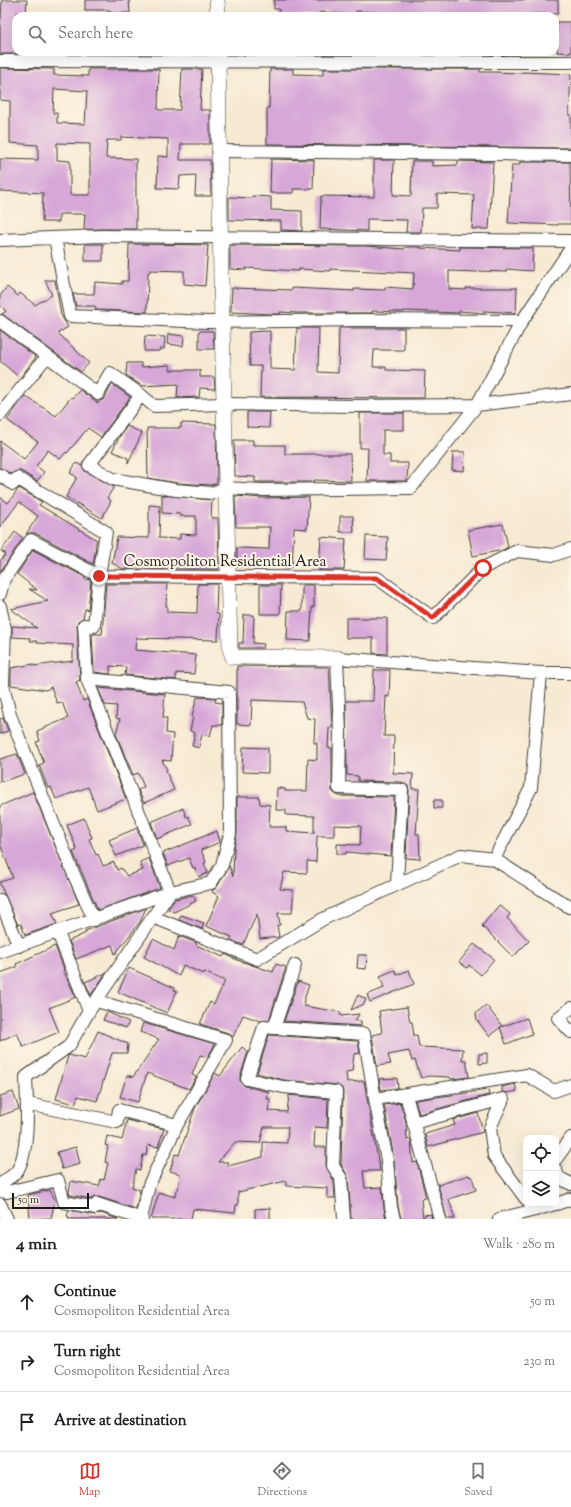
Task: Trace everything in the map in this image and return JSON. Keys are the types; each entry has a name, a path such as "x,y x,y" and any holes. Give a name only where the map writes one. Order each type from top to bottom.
{"street":[{"path":"218,0 218,12"},
{"path":"0,61 218,57 571,62"},
{"path":"218,57 222,322 230,649 233,656 338,658 541,673 571,673"},
{"path":"220,150 571,154"},
{"path":"0,240 102,236 571,241"},
{"path":"55,238 70,316 222,322 361,320 522,321"},
{"path":"141,395 89,465 113,479 176,490 212,493 226,488 262,490 411,488 477,405 522,321 571,248"},
{"path":"0,320 98,394 110,373 154,406 224,404 297,406 477,405 571,394"},
{"path":"0,415 4,400 47,356"},
{"path":"0,475 13,484 18,478 106,532 99,576 94,626 84,625 87,679 170,892"},
{"path":"0,594 2,578 31,540 99,576"},
{"name":"Cosmopoliton Residential Area","path":"99,576 377,578 433,618 483,568 517,551 554,555 571,549"},
{"path":"0,606 5,629 1,685 10,715 74,876 94,920"},
{"path":"338,658 340,731 339,788 402,790 397,884"},
{"path":"494,859 530,788 541,673"},
{"path":"0,952 170,892 211,883 222,865 230,834 229,692 87,679"},
{"path":"153,918 258,959 323,919 461,855 494,859 570,910"},
{"path":"0,1185 16,1172 23,1158 28,1104 26,1077 69,1046 89,1011 170,892"},
{"path":"0,900 19,946"},
{"path":"58,932 89,1011"},
{"path":"274,1028 296,965"},
{"path":"0,1191 7,1192 58,1180 64,1202 96,1208 97,1204 141,1219 149,1186 177,1125 226,1040 97,1001"},
{"path":"571,1008 558,1018 571,1032"},
{"path":"344,1219 341,1178 333,1166 336,1092 283,1087 247,1079 264,1027 364,1034 387,1160 391,1207 394,1219"},
{"path":"376,1099 527,1075 554,1091 571,1086"},
{"path":"406,1095 440,1219"},
{"path":"414,1123 502,1099 490,1128 494,1156 523,1195"},
{"path":"28,1104 117,1122 119,1110 177,1125"},
{"path":"559,1155 571,1138"},
{"path":"556,1171 558,1177 571,1184"},
{"path":"559,1203 571,1199"},
{"path":"0,1204 7,1219"},
{"path":"499,1219 532,1207"}],"building":[{"path":"2,0 27,0 26,12 12,12 12,54 0,54"},
{"path":"85,0 129,0 130,12 85,10"},
{"path":"274,0 558,0 558,12 279,12 279,9 274,9"},
{"path":"559,22 571,22 571,53 559,52"},
{"path":"0,68 54,69 54,75 88,76 88,69 159,69 158,110 180,110 182,69 202,69 200,110 210,110 210,144 181,144 180,160 210,160 211,196 195,196 196,175 180,176 179,189 157,188 158,156 168,157 168,139 121,137 121,140 107,140 106,158 136,159 136,229 84,229 85,214 59,214 59,222 42,222 43,193 0,191 0,159 38,160 38,145 10,143 10,101 0,100","holes":["54,89 87,91 85,124 57,123 57,113 53,113","57,143 90,144 90,195 70,195 70,161 57,160"]},
{"path":"270,69 293,69 293,74 323,75 323,69 480,69 480,72 571,74 569,115 571,115 571,148 267,144 267,108 269,108"},
{"path":"271,159 314,160 313,189 293,189 293,193 270,193"},
{"path":"374,160 394,160 393,195 411,196 412,161 432,161 432,166 458,165 458,161 493,162 489,229 472,229 474,195 437,194 437,208 422,208 421,232 406,232 407,220 367,219 367,231 320,229 321,196 374,197"},
{"path":"520,162 570,162 571,224 558,225 508,223 512,165 520,165"},
{"path":"252,196 271,197 271,210 302,211 302,231 281,230 281,221 229,220 229,197 252,198"},
{"path":"85,244 103,244 103,261 85,261"},
{"path":"129,244 208,245 205,286 184,284 184,271 150,270 150,272 148,272 147,312 96,310 95,306 76,306 73,294 94,294 95,282 122,284 122,281 128,281"},
{"path":"230,245 366,246 404,249 406,247 420,247 460,250 460,247 533,248 532,271 506,269 506,272 449,271 449,289 466,290 466,288 517,288 516,313 484,311 484,313 459,311 459,313 404,311 372,311 372,313 280,312 280,314 231,312 232,288 292,290 292,288 354,291 354,289 385,290 385,287 413,289 414,273 330,269 330,271 299,269 299,271 246,268 246,270 230,269"},
{"path":"45,280 55,280 61,315 68,327 58,333 89,363 81,372 2,314 6,311 0,305 0,296 7,287 18,296 20,293 35,305 52,295"},
{"path":"297,328 319,328 318,372 338,373 339,328 404,328 404,350 374,350 373,367 386,367 386,370 425,371 424,398 260,397 261,366 250,366 249,332 270,331 270,369 295,370"},
{"path":"0,330 36,357 20,378 0,361"},
{"path":"199,331 213,331 214,349 199,349"},
{"path":"168,334 184,336 183,346 167,344"},
{"path":"145,336 165,337 164,349 159,349 160,351 144,351"},
{"path":"127,363 141,363 141,367 170,365 170,370 200,370 200,377 214,377 215,389 200,388 199,397 177,398 178,384 142,386 126,375"},
{"path":"112,384 130,397 101,437 88,428 60,459 48,450 36,466 44,472 37,481 21,471 11,474 0,468 0,441 24,459 38,442 7,420 25,396 56,416 71,397 72,398 80,390 98,403 105,398"},
{"path":"247,412 270,412 269,428 247,427"},
{"path":"360,413 404,413 404,430 383,430 383,455 390,455 390,463 408,463 407,481 367,481 368,448 360,448"},
{"path":"181,423 216,424 217,483 211,485 177,483 148,478 147,428 181,428"},
{"path":"127,426 142,433 128,463 128,458 112,451"},
{"path":"234,440 253,440 253,445 285,445 285,454 350,454 351,481 314,480 314,482 255,482 255,477 235,476"},
{"path":"453,452 465,452 464,471 452,470"},
{"path":"76,463 82,466 85,471 114,487 107,498 111,501 102,518 66,497 77,477 70,473"},
{"path":"19,488 42,502 39,505 97,540 93,564 35,533 26,534 38,516 19,502 0,527 0,497 8,503"},
{"path":"162,495 212,500 211,518 218,518 219,569 123,569 112,563 117,537 149,538 149,505 160,506 159,538 180,539 180,534 196,535 196,516 180,516 180,514 162,513"},
{"path":"235,496 262,498 309,497 307,529 294,528 292,567 237,567 237,548 269,549 270,527 236,527"},
{"path":"340,516 353,516 354,532 340,532"},
{"path":"503,524 508,547 503,550 473,556 468,530"},
{"path":"15,532 23,538 0,572 0,561 6,554 1,551"},
{"path":"366,536 388,537 386,560 365,559"},
{"path":"321,537 346,539 344,570 319,570"},
{"path":"33,550 85,577 84,579 91,580 88,610 85,609 83,618 78,621 77,625 80,680 76,682 83,701 87,699 126,799 97,810 88,787 56,799 51,787 48,788 39,765 44,763 36,742 40,741 37,731 68,718 62,702 57,703 51,687 46,690 11,685 11,668 34,664 34,666 73,661 73,645 37,643 37,641 30,641 30,638 12,637 12,626 37,628 11,609 48,601 29,589 37,590 17,574"},
{"path":"106,584 167,584 167,612 197,613 198,584 217,584 216,614 219,614 218,640 136,638 135,650 196,655 194,674 176,673 176,680 125,675 126,667 110,666 110,674 94,672 92,634 102,634"},
{"path":"260,585 281,585 280,614 260,614"},
{"path":"302,585 314,585 314,607 312,607 310,641 287,640 288,611 302,611"},
{"path":"244,615 254,615 253,643 264,644 263,648 239,648 239,643 243,643"},
{"path":"346,618 387,618 387,654 373,653 373,638 346,638"},
{"path":"237,666 329,667 332,728 329,728 328,748 332,748 332,791 339,796 394,797 391,856 346,852 346,854 337,854 337,844 360,845 361,826 334,825 334,836 317,836 316,862 307,861 307,873 284,872 280,889 293,890 292,913 278,913 280,925 277,925 279,937 260,939 257,914 243,945 230,940 232,937 206,926 219,896 212,892 213,890 217,887 229,866 233,876 234,847 237,834 237,797 259,797 260,804 270,805 269,827 286,827 286,831 314,833 314,816 286,815 286,810 276,810 277,788 285,789 285,791 307,791 308,759 317,760 317,743 314,743 315,719 307,718 302,702 252,700 251,725 237,724"},
{"path":"374,670 390,670 389,697 386,696 384,736 394,736 393,773 413,774 412,789 419,789 416,834 419,834 420,859 406,858 408,786 402,782 358,781 358,776 347,775 346,701 373,701"},
{"path":"98,688 165,694 163,718 167,718 166,733 173,734 171,761 162,760 174,790 144,803 138,790 144,787 138,773 133,775 116,734 120,719 116,718 117,706 105,705"},
{"path":"197,697 216,698 215,702 222,703 222,725 213,725 210,736 202,734 199,748 192,746 195,733 190,731"},
{"path":"3,718 8,731 0,734 0,719"},
{"path":"243,747 268,748 268,773 242,772"},
{"path":"17,754 25,774 0,782 0,759"},
{"path":"33,792 79,904 52,913 57,924 25,935 21,924 18,925 0,884 0,882 13,878 0,844 0,806"},
{"path":"434,800 442,800 442,808 434,808"},
{"path":"183,808 186,817 188,816 192,824 157,839 151,822"},
{"path":"84,818 92,838 89,839 103,866 114,862 117,870 121,868 127,876 143,870 140,862 149,858 160,888 98,910 73,852 77,850 67,825"},
{"path":"137,828 143,845 116,856 109,840"},
{"path":"217,831 220,842 201,850 206,862 204,863 208,873 199,877 189,858 168,866 163,853"},
{"path":"193,895 196,901 174,912 168,909 175,899"},
{"path":"499,905 510,914 507,918 529,941 513,957 482,926"},
{"path":"146,908 140,922 115,954 112,945 76,959 69,941 86,933 85,931"},
{"path":"181,915 204,923 202,929 179,920"},
{"path":"179,936 197,943 196,945 223,957 225,954 237,960 273,972 276,964 286,967 269,1020 260,1021 243,1015 233,1037 228,1033 200,1024 210,1002 214,1004 225,981 204,972 203,974 183,965 179,976 144,957 153,939 174,950"},
{"path":"474,944 494,959 481,975 469,965 467,968 459,962"},
{"path":"55,946 64,969 63,970 76,997 49,1008 59,1032 23,1047 17,1033 0,1041 0,973 17,967 16,964"},
{"path":"358,955 367,955 366,969 357,968"},
{"path":"129,968 175,988 174,990 177,991 167,1013 118,992"},
{"path":"395,970 397,975 409,970 414,984 370,1002 367,995 384,988 380,976"},
{"path":"106,973 91,995 85,982"},
{"path":"298,981 309,985 303,1003 305,1004 304,1006 340,1012 341,1016 359,1014 355,1021 361,1021 361,1026 284,1021"},
{"path":"358,995 366,999 364,1004 351,1010"},
{"path":"486,1005 502,1026 489,1036 477,1020 476,1013"},
{"path":"407,1007 410,1022 412,1022 414,1036 417,1035 419,1047 463,1049 462,1060 466,1060 469,1077 451,1079 450,1077 429,1076 421,1078 415,1060 412,1061 409,1051 388,1055 391,1064 377,1066 372,1035 382,1033 379,1011"},
{"path":"107,1012 129,1022 126,1028 103,1020"},
{"path":"527,1018 532,1034 506,1044 500,1027"},
{"path":"143,1023 215,1044 208,1057 200,1055 192,1075 196,1077 189,1089 147,1073 138,1102 120,1097 127,1075 133,1077 159,1039 140,1032"},
{"path":"98,1031 128,1044 127,1053 112,1053 97,1101 78,1096 75,1104 56,1099 68,1056 85,1059"},
{"path":"269,1035 358,1041 360,1053 354,1054 352,1071 346,1072 347,1082 364,1081 380,1171 363,1171 365,1188 382,1187 386,1219 351,1219 348,1177 341,1164 342,1088 337,1085 284,1080 257,1073"},
{"path":"242,1047 248,1052 240,1081 245,1086 269,1092 267,1099 270,1099 268,1111 287,1112 289,1095 328,1099 327,1128 315,1127 314,1147 326,1147 326,1166 334,1181 335,1198 327,1198 327,1188 286,1186 286,1181 238,1192 238,1205 236,1205 235,1213 193,1209 191,1219 151,1219 159,1192 175,1197 176,1190 178,1190 180,1174 170,1171 175,1154 179,1155 195,1108 215,1073 220,1076","holes":["264,1127 288,1127 287,1143 263,1142 263,1157 228,1166 228,1162 218,1162 235,1142 260,1143"]},
{"path":"487,1053 487,1063 479,1064 479,1054"},
{"path":"397,1078 398,1088 381,1090 379,1079"},
{"path":"515,1084 517,1091 508,1093 502,1092 502,1087"},
{"path":"488,1090 489,1095 419,1114 415,1100"},
{"path":"13,1092 19,1109 0,1116 0,1096"},
{"path":"400,1103 406,1122 407,1140 410,1139 411,1141 413,1163 417,1162 426,1198 421,1199 423,1219 401,1219 398,1206 394,1159 384,1105"},
{"path":"478,1113 483,1132 428,1147 425,1134 455,1125 453,1120"},
{"path":"127,1120 164,1129 158,1147 148,1145 146,1155 143,1155 140,1170 136,1169 132,1187 140,1190 136,1209 99,1197 91,1199 70,1195 69,1192 71,1181 99,1186 101,1179 104,1180 108,1163 105,1162 108,1146 105,1145 107,1136 122,1140"},
{"path":"76,1147 80,1164 62,1169 57,1152"},
{"path":"469,1175 472,1177 476,1190 449,1199 455,1219 447,1219 438,1185"},
{"path":"50,1190 55,1200 51,1218 30,1219 28,1195"},
{"path":"270,1208 270,1219 255,1219 255,1209"},
{"path":"69,1210 95,1215 101,1213 118,1219 68,1219 69,1217 67,1216"},
{"path":"431,1214 432,1219 425,1219 424,1215"}],"route":[{"path":"99,576 377,578 433,618 483,568"}]}
